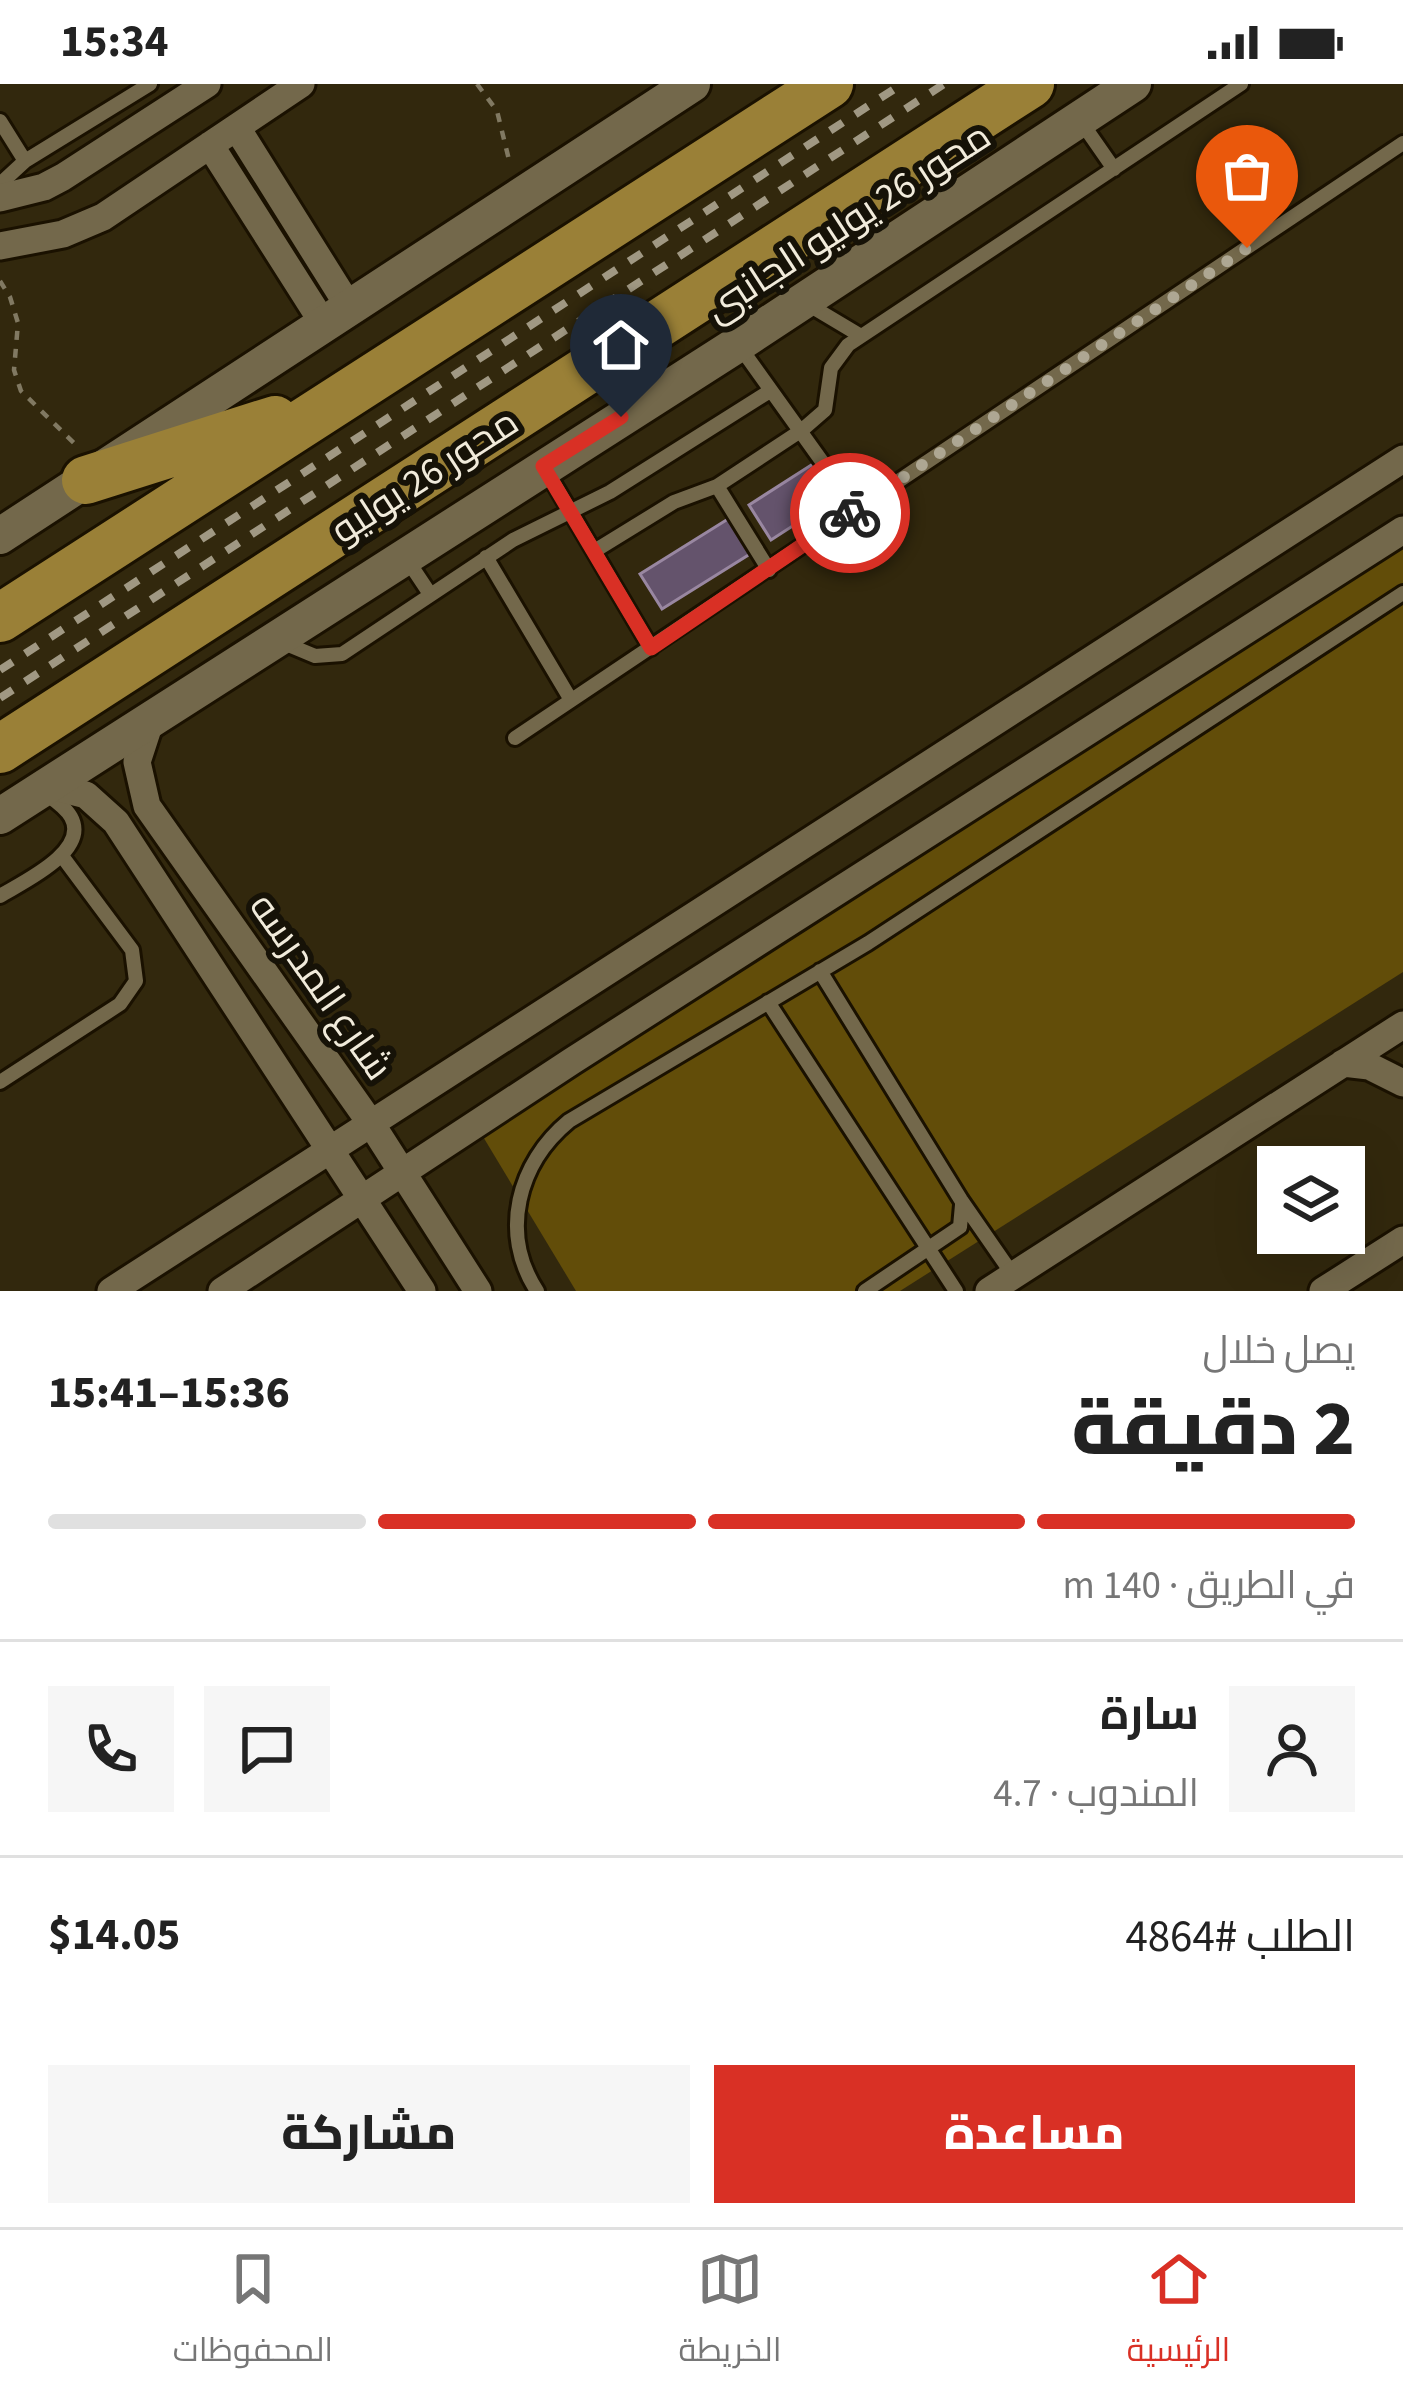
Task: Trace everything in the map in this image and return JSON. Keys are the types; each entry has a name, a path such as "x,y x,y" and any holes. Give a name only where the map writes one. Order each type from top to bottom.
{"highway":[{"path":"0,618 829,84"},
{"name":"محور 26 يوليو","path":"0,749 1030,84"},
{"path":"95,474 337,400"}],"main road":[{"path":"0,536 692,84"},
{"name":"محور 26 يوليو الجانبى","path":"0,816 738,344 1133,84"}],"street":[{"path":"0,198 44,187 208,84"},
{"path":"0,246 83,227 301,84"},
{"path":"237,128 338,318"},
{"path":"210,145 338,318"},
{"path":"111,1291 1403,459"},
{"path":"222,1291 572,1061 1403,530"},
{"name":"شارع المدرسه","path":"151,719 137,762 147,806 372,1125 478,1291"},
{"name":"شارع المدرسه","path":"44,787 86,796 116,822 422,1291"},
{"path":"989,1291 1403,1024"},
{"path":"1343,1063 1369,1066 1403,1083"},
{"path":"1322,1291 1403,1240"}],"lane":[{"path":"0,184 25,161 150,84"},
{"path":"596,550 674,502 717,487 802,430 825,410 826,384 835,360 861,337 1241,84"},
{"path":"1079,119 1114,169"},
{"path":"0,121 25,161"},
{"path":"514,738 1403,143"},
{"path":"800,300 861,337"},
{"path":"738,344 856,508"},
{"path":"274,639 306,653 333,657 486,557 610,492 770,391"},
{"path":"543,466 651,648"},
{"path":"717,487 769,570"},
{"path":"404,555 430,594"},
{"path":"486,557 572,700"},
{"path":"537,1291 522,1262 516,1228 520,1192 544,1146 569,1121 820,971 1403,592"},
{"path":"0,896 62,856 72,842 70,814 44,787"},
{"path":"0,1082 120,1004 136,981 132,950 62,856"},
{"path":"820,971 1013,1275"},
{"path":"768,1003 956,1291"},
{"path":"865,1291 960,1227 962,1200"}],"path":[{"path":"477,84 497,112 508,147 514,199"},
{"path":"0,281 18,322 14,370 21,392 95,474"}],"shaded area":[{"path":"1403,541 1403,972 900,1291 576,1291 482,1135"}],"building":[{"path":"816,462 839,496 771,540 749,505"},
{"path":"728,519 750,554 662,609 640,574"}],"railway":[{"path":"0,670 902,84"},
{"path":"0,698 944,84"}],"way so far":[{"path":"850,513 1247,248"}],"route":[{"path":"621,417 543,466 651,648 850,513"}]}
